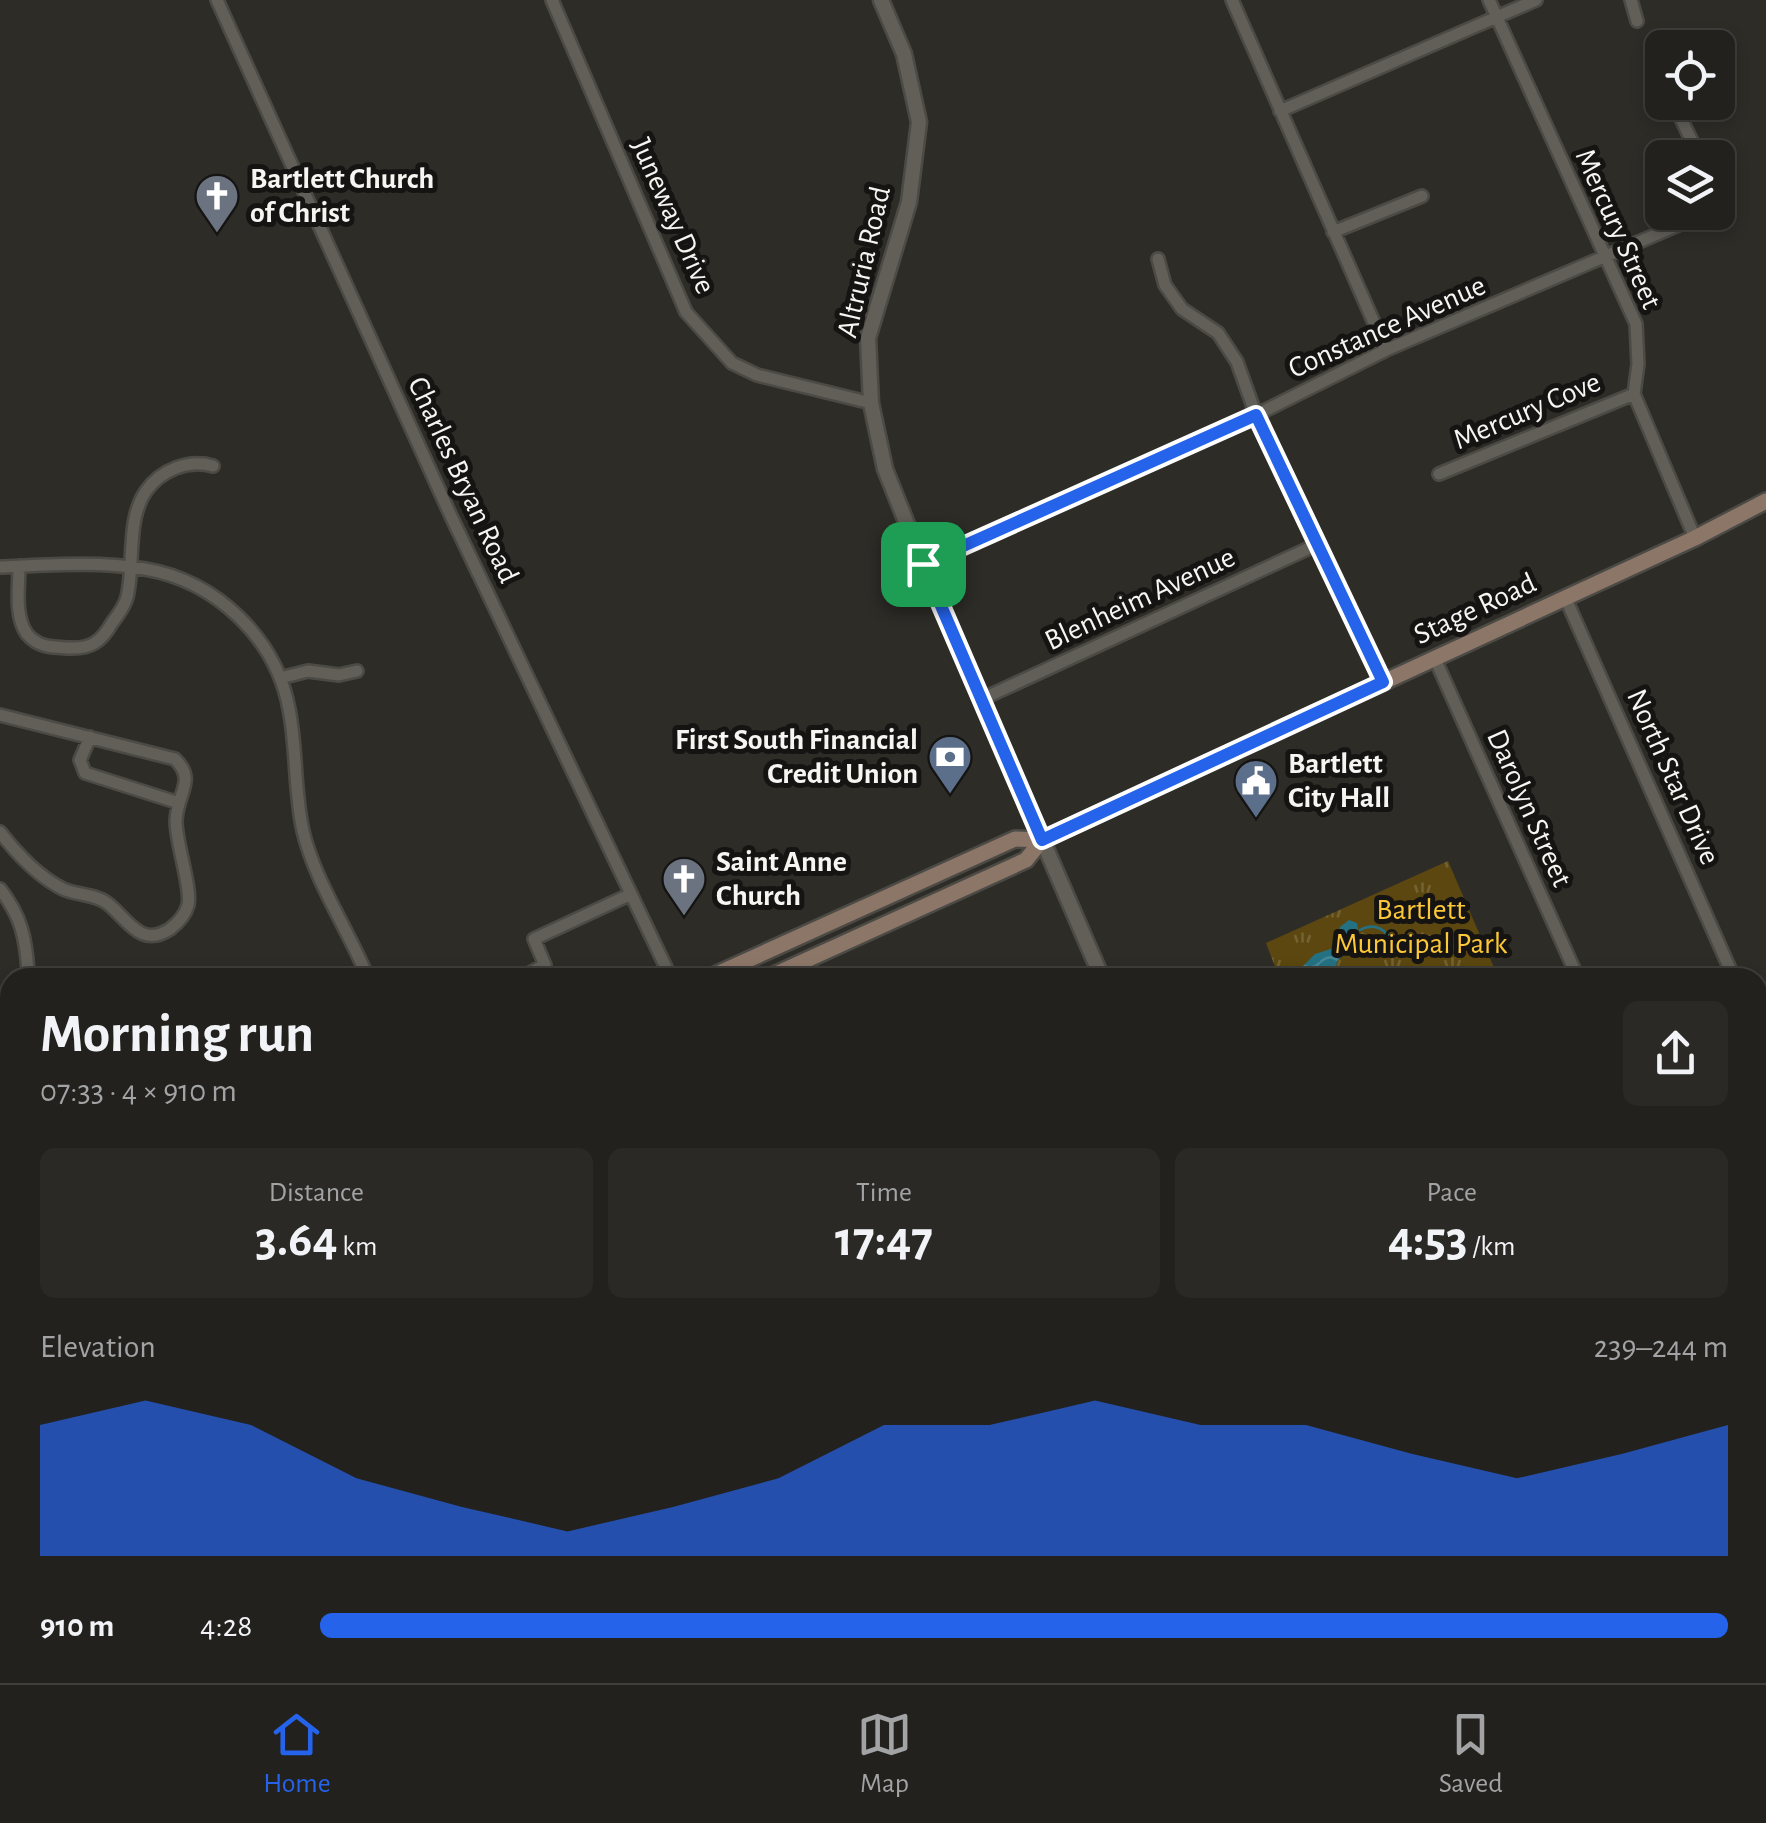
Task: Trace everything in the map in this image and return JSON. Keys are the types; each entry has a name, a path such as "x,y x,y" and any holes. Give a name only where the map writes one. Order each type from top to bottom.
{"main road":[{"name":"Stage Road","path":"730,968 1016,840 1042,840 1766,502"},
{"name":"Stage Road","path":"789,968 1026,860 1042,840"},
{"path":"848,914 858,936"}],"street":[{"name":"Charles Bryan Road","path":"217,0 450,514 666,968"},
{"name":"Juneway Drive","path":"552,0 686,312 732,362 744,369 871,403"},
{"name":"Altruria Road","path":"881,0 904,54 919,122 908,202 868,338 871,403 885,468 1098,968"},
{"path":"1232,0 1386,350"},
{"name":"Mercury Street","path":"1489,0 1636,324 1638,364 1634,394 1695,538"},
{"path":"1280,111 1536,0"},
{"path":"1631,0 1637,22"},
{"path":"1333,232 1422,196"},
{"name":"Constance Avenue","path":"923,564 1256,415 1386,350 1669,230"},
{"path":"1158,259 1165,285 1174,297 1189,316 1218,333 1237,362 1256,415 1383,682"},
{"name":"Mercury Cove","path":"1440,474 1634,394"},
{"path":"20,566 20,613 28,634 46,646 94,645 125,604 137,512 146,491 154,481 195,461 212,466"},
{"name":"Blenheim Avenue","path":"982,699 1318,544"},
{"path":"0,567 131,567 182,580 214,597 250,628 280,678 290,711 305,838 364,968"},
{"name":"North Star Drive","path":"1565,597 1730,968"},
{"name":"Darolyn Street","path":"1435,659 1574,968"},
{"path":"280,678 308,671 339,676 358,672"},
{"path":"0,715 175,759 186,769 187,782 176,802 176,831 189,903 179,922 162,934 140,934 124,923 106,901 64,889 21,859 0,832"},
{"path":"90,738 80,760 85,773 176,802"},
{"path":"0,889 14,907 26,937 28,968"},
{"path":"542,968 546,966 534,938 631,894"}],"green space":[{"name":"Bartlett Municipal Park","path":"1448,861 1494,968 1276,968 1266,943"}],"water":[{"path":"1349,920 1357,923 1360,941 1337,961 1336,968 1303,968 1315,954 1334,948 1340,927"}],"waterway":[{"path":"1360,930 1375,927 1388,935"}],"place":[{"name":"Bartlett Church of Christ","path":"217,234"},
{"name":"First South Financial Credit Union","path":"950,795"},
{"name":"Bartlett City Hall","path":"1256,819"},
{"name":"Saint Anne Church","path":"684,917"}],"route":[{"path":"1256,415 1383,682 1042,840 923,564 1256,415"}]}
